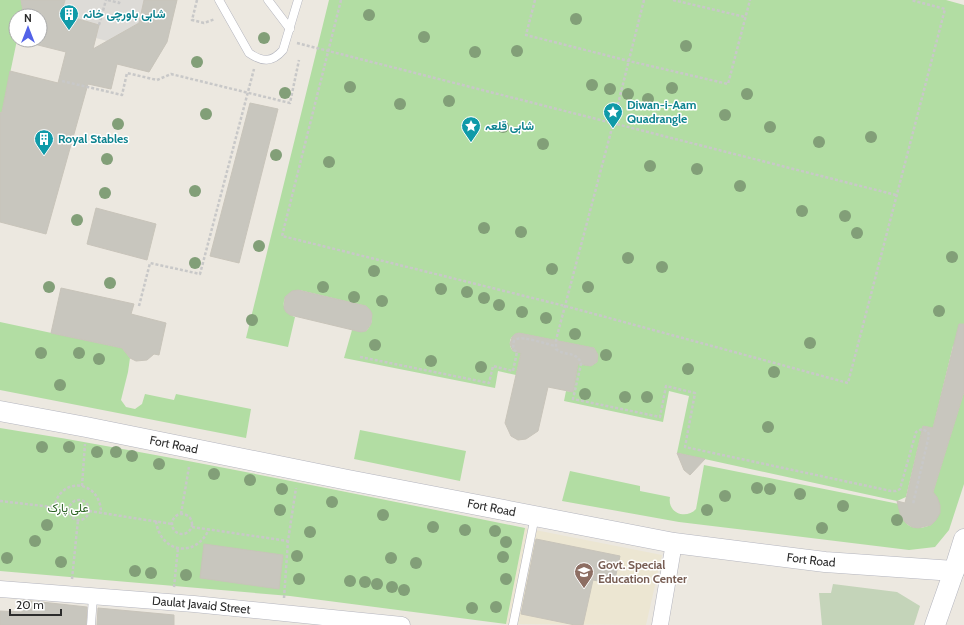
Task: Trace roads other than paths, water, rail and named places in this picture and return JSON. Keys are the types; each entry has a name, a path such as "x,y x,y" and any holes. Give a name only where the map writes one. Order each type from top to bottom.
{"street":[{"name":"Fort Road","path":"0,412 86,427 674,543 825,562 954,571"},
{"path":"935,625 964,539"},
{"path":"660,625 674,543"},
{"name":"Daulat Javaid Street","path":"0,589 172,602 402,625"}],"lane":[{"path":"219,0 248,53 256,59 268,60 278,56 283,50 298,0"},
{"path":"268,0 290,29"},
{"path":"513,625 534,516"},
{"path":"91,625 93,597"}],"place":[{"name":"شاہی باورچی خانہ","path":"69,31"},
{"name":"Diwan-i-Aam Quadrangle","path":"613,129"},
{"name":"شاہی قلعہ","path":"471,143"},
{"name":"Royal Stables","path":"44,156"},
{"name":"Govt. Special Education Center","path":"584,589"}],"park label":[{"name":"علی پارک","path":"68,508"}]}
